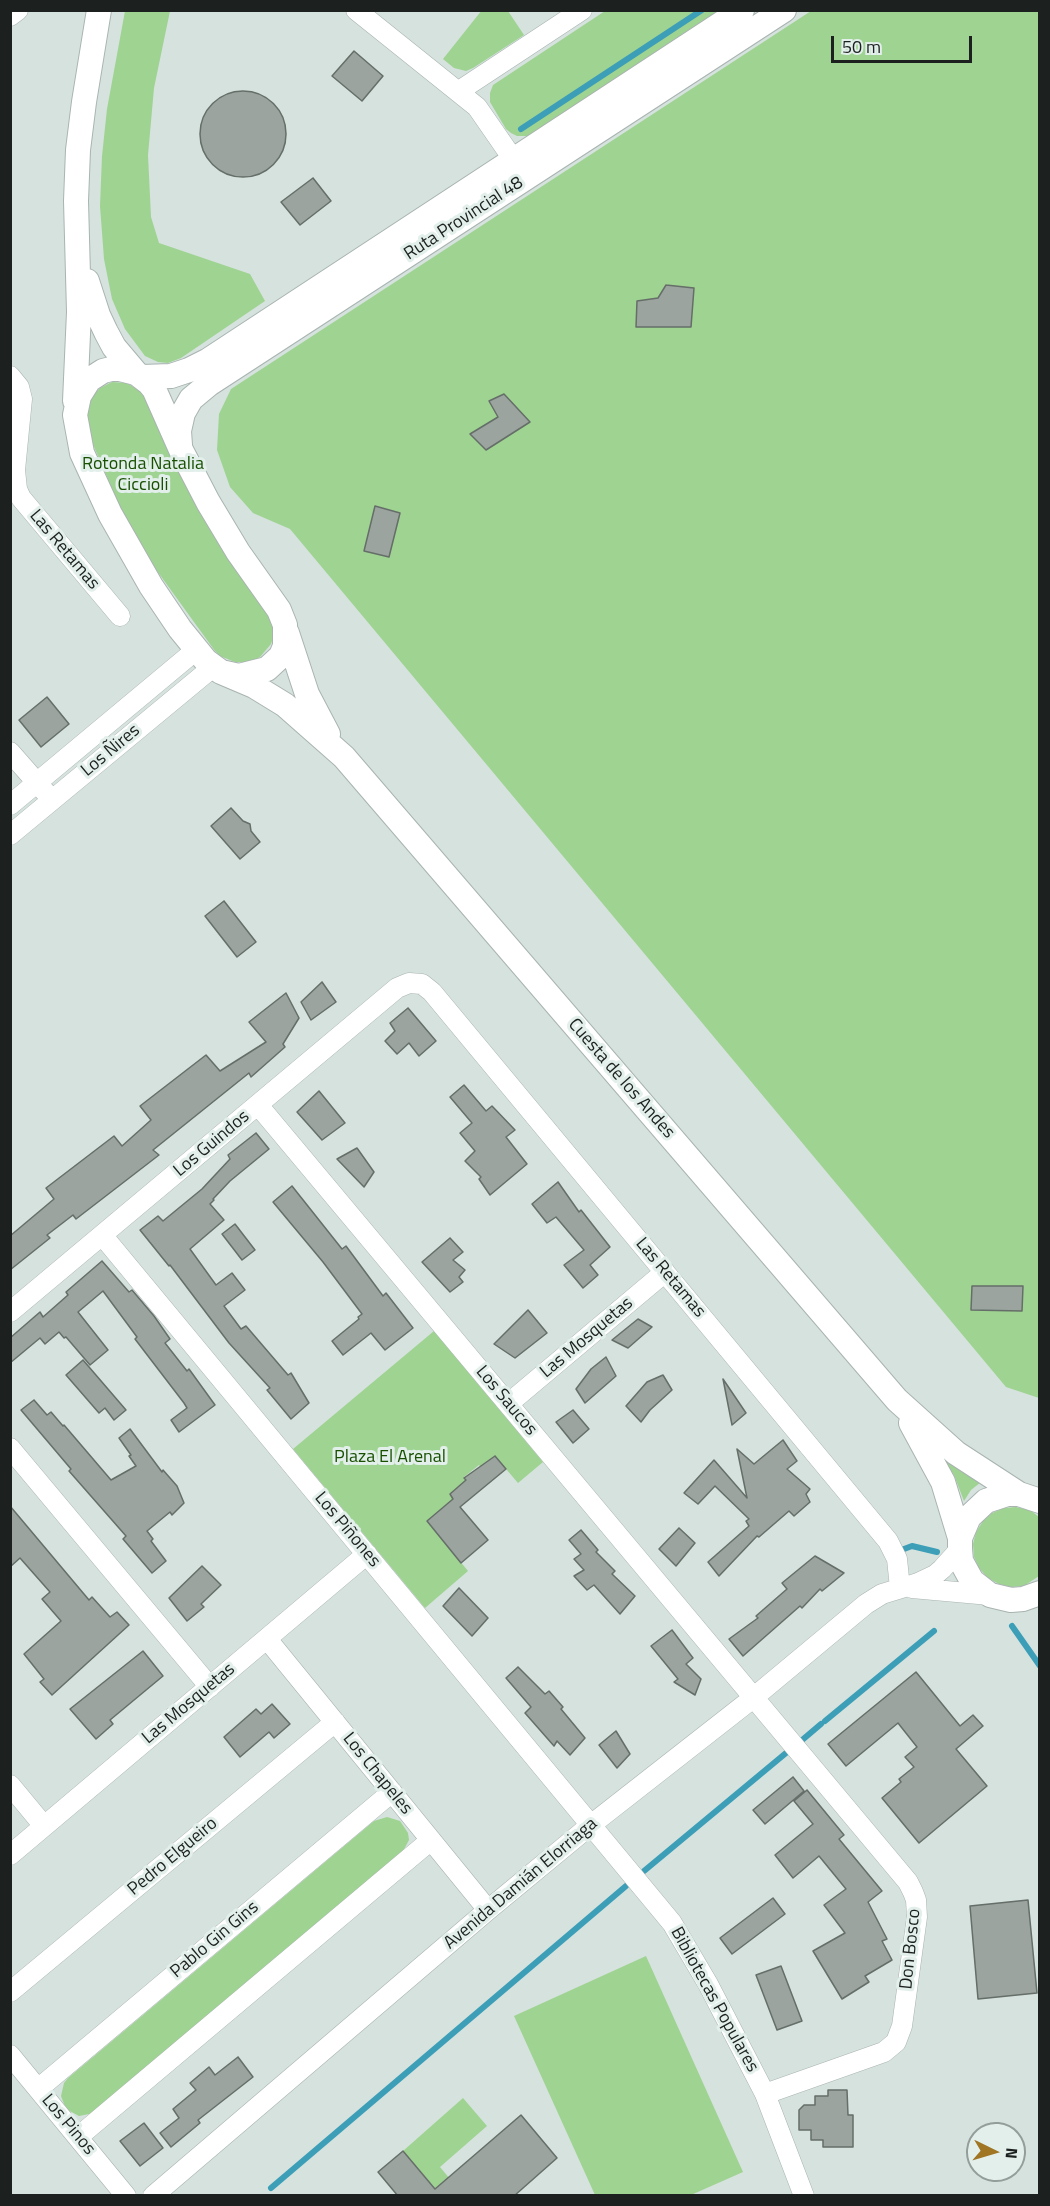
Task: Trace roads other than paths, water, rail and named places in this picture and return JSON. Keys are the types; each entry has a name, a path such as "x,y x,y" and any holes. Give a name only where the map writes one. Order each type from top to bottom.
{"main road":[{"path":"79,250 98,315 114,346 154,389 181,450 222,527 276,604 285,625 285,646 281,656 267,669 239,676 210,663 151,586 106,506 82,453 75,415 79,312 76,201 78,150 99,10"},
{"name":"Ruta Provincial 48","path":"139,375 171,376 198,366 742,10"},
{"name":"Ruta Provincial 48","path":"181,450 179,431 183,413 191,399 209,384 784,10"},
{"path":"75,415 76,404 84,387 96,375 111,369 120,369 139,375"},
{"name":"Cuesta de los Andes","path":"285,625 307,694 324,727 344,757 897,1400 956,1453 1032,1497"},
{"name":"Cuesta de los Andes","path":"210,663 285,705 344,757"},
{"name":"Cuesta de los Andes","path":"897,1400 926,1448 943,1482 960,1544 962,1561 972,1581 1000,1598"},
{"path":"960,1544 969,1517 986,1501 996,1497 1032,1497"},
{"path":"1000,1598 1023,1599 1040,1593"},
{"path":"1000,1598 1040,1615"}],"street":[{"path":"10,16 18,10"},
{"path":"356,10 459,91 485,117 513,159"},
{"path":"459,91 582,10"},
{"name":"Las Retamas","path":"10,376 19,387 22,399 15,438 15,480 21,498 120,616"},
{"name":"Los Ñires","path":"10,805 37,783 210,663"},
{"name":"Los Ñires","path":"10,835 210,663"},
{"path":"10,752 52,800"},
{"name":"Las Retamas","path":"416,983 422,984 432,992 892,1546 897,1559 900,1588"},
{"name":"Los Guindos","path":"10,1312 397,988 416,983"},
{"name":"Los Saucos","path":"258,1105 753,1698"},
{"name":"Los Piñones","path":"102,1235 592,1824"},
{"name":"Las Mosquetas","path":"508,1404 665,1272"},
{"path":"10,1448 210,1687"},
{"name":"Avenida Damián Elorriaga","path":"153,2196 592,1824 753,1698 866,1604 882,1594 935,1575 949,1563 960,1544"},
{"name":"Las Mosquetas","path":"10,1855 367,1554"},
{"name":"Avenida Damián Elorriaga","path":"900,1588 924,1588 1000,1598"},
{"name":"Los Chapeles","path":"267,1639 488,1910"},
{"name":"Don Bosco","path":"753,1698 908,1882 916,1900 917,1909 902,2026 891,2048 765,2094"},
{"name":"Pedro Elgueiro","path":"10,1992 335,1722"},
{"path":"10,1785 44,1826"},
{"name":"Pablo Gin Gins","path":"38,2089 392,1792"},
{"name":"Bibliotecas Populares","path":"592,1824 672,1923 708,1984 765,2094 804,2196"},
{"path":"78,2137 431,1840"},
{"name":"Los Pinos","path":"10,2055 126,2196"}],"waterway":[{"path":"521,129 702,10"},
{"path":"896,1552 912,1546 937,1552"},
{"path":"1012,1626 1040,1666"},
{"path":"825,1721 934,1631"},
{"path":"801,1741 821,1724"},
{"path":"644,1871 786,1753"},
{"path":"271,2188 626,1886"}],"park label":[{"name":"Rotonda Natalia Ciccioli","path":"143,475"},
{"name":"Plaza El Arenal","path":"390,1458"}]}
